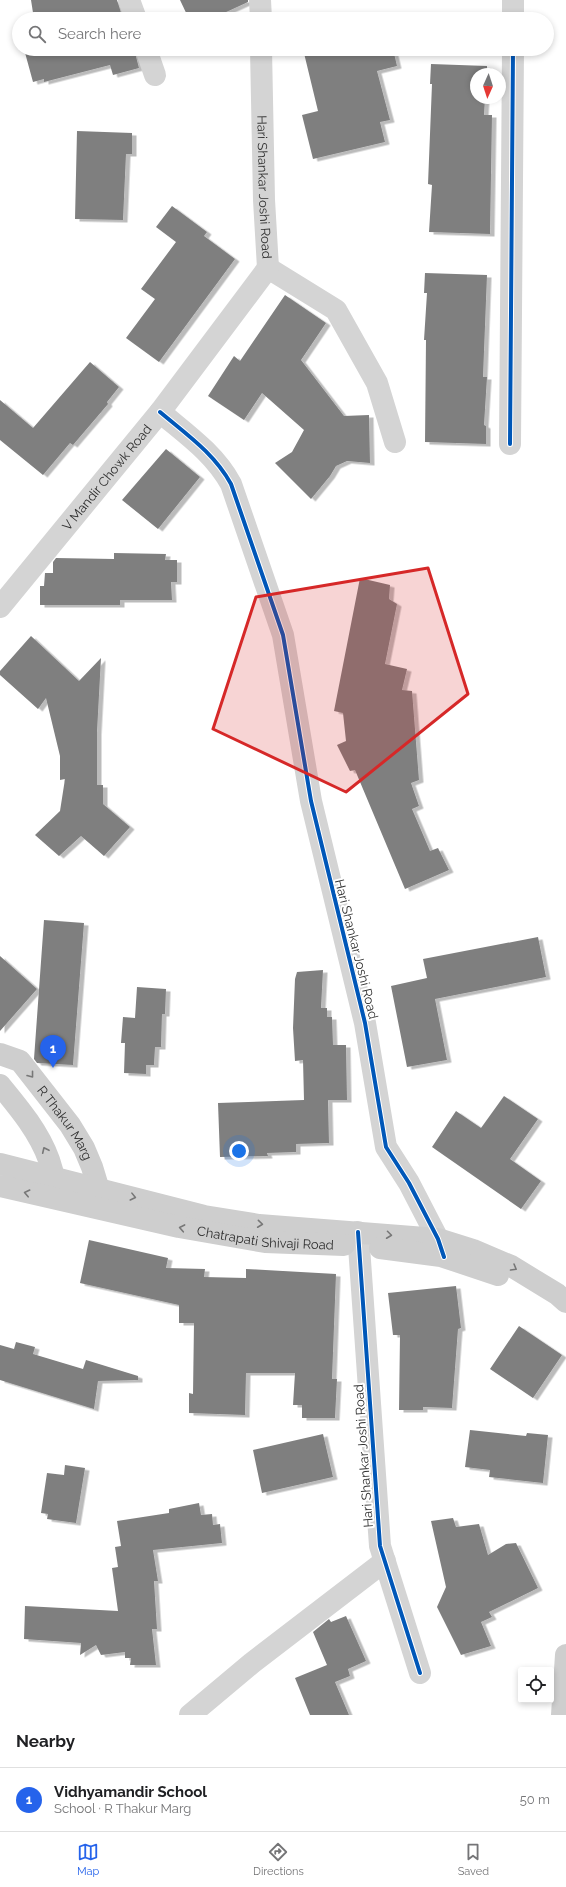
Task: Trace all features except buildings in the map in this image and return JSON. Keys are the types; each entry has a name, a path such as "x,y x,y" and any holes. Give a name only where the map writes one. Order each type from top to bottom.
{"main road":[{"name":"R Thakur Marg","path":"0,1054 20,1061 70,1125 84,1148 106,1211"},
{"path":"0,1085 26,1117 40,1140 49,1159 61,1201"},
{"path":"0,1164 204,1216 358,1239 473,1250 511,1266 557,1294 566,1302"},
{"name":"Chatrapati Shivaji Road","path":"0,1186 179,1227 265,1242 358,1239"},
{"path":"441,1248 492,1272 540,1300 566,1319"},
{"path":"562,1715 566,1655"}],"street":[{"path":"130,0 134,12"},
{"path":"260,0 261,12"},
{"path":"513,0 513,12"},
{"path":"148,56 155,75"},
{"name":"Hari Shankar Joshi Road","path":"261,56 264,200 268,268 336,310 377,383 395,442"},
{"path":"510,444 513,56"},
{"name":"V Mandir Chowk Road","path":"0,607 160,412 268,268"},
{"name":"Hari Shankar Joshi Road","path":"160,412 210,454 223,468 232,484 283,634 311,802 365,1023 386,1147 409,1183 441,1248"},
{"name":"Hari Shankar Joshi Road","path":"358,1239 380,1546 420,1673"},
{"path":"190,1715 252,1664 385,1561"}],"highlighted area":[{"path":"428,568 468,694 346,792 213,729 256,597"}],"cycle path":[{"path":"510,444 513,56"},
{"path":"160,412 208,453 231,484 283,635 311,801 365,1023 386,1147 409,1183 438,1239 444,1257"},
{"path":"358,1232 380,1546 420,1673"}],"place":[{"name":"Vidhyamandir School","path":"53,1068"}]}
